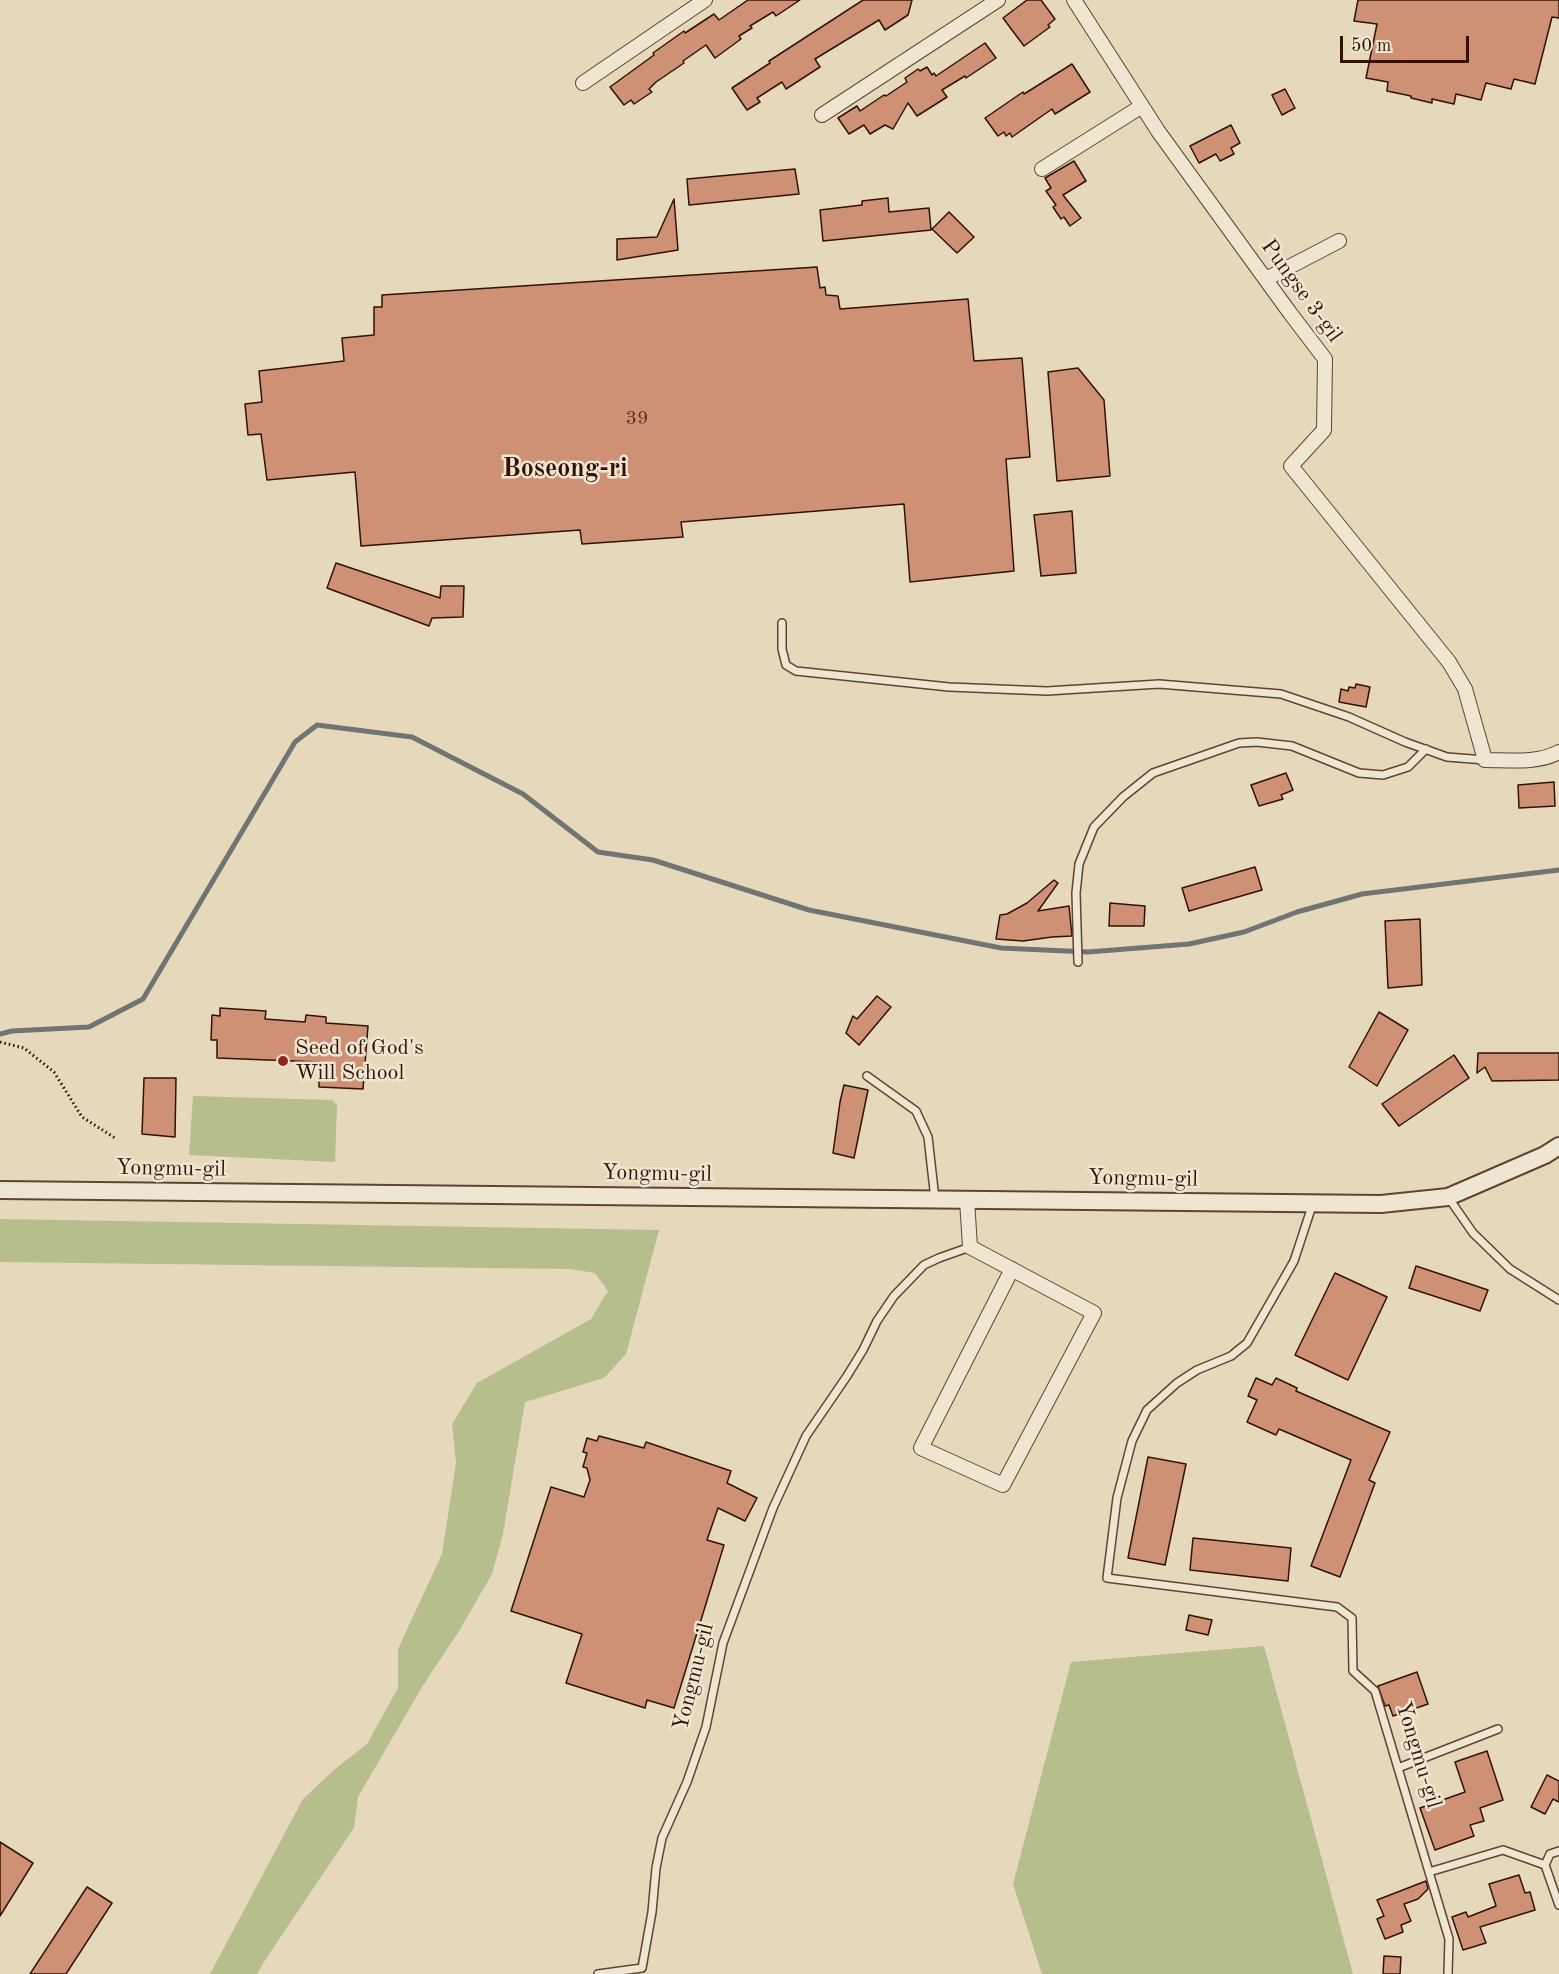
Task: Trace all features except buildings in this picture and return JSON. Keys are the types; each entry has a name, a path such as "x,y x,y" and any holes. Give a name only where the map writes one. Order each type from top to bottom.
{"street":[{"path":"583,83 705,0"},
{"path":"822,115 998,0"},
{"name":"Pungse 3-gil","path":"1074,0 1142,106 1325,358 1324,430 1291,466 1449,662 1465,689 1485,760"},
{"path":"1042,169 1142,106"},
{"path":"1266,279 1339,241"},
{"path":"1485,760 1527,761 1559,752"},
{"name":"Yongmu-gil","path":"0,1190 1381,1204 1448,1197 1545,1155 1559,1146"},
{"path":"968,1200 970,1246 1094,1313 1003,1485 921,1448 1012,1269"}],"lane":[{"path":"783,623 782,649 786,664 796,671 971,688 1047,691 1159,684 1281,694 1349,717 1447,757 1485,760"},
{"path":"1078,959 1076,893 1079,864 1094,827 1123,797 1153,773 1239,743 1257,742 1292,746 1359,773 1383,775 1408,766 1426,749"},
{"path":"867,1076 916,1111 928,1137 935,1199"},
{"path":"1448,1197 1473,1233 1510,1269 1559,1300"},
{"name":"Yongmu-gil","path":"1313,1203 1294,1261 1247,1342 1231,1356 1197,1370 1177,1383 1147,1410 1132,1441 1117,1498 1107,1578 1337,1607 1352,1618 1353,1671 1375,1691 1449,1939 1448,1974"},
{"name":"Yongmu-gil","path":"598,1974 641,1971 662,1838 687,1782 706,1727 723,1643 773,1508 806,1436 847,1376 894,1296 924,1265 970,1246"},
{"path":"1398,1768 1498,1729"},
{"path":"1429,1872 1503,1850 1545,1865"},
{"path":"1559,1851 1550,1854 1545,1865 1559,1905"}],"path":[{"path":"0,1042 24,1048 54,1072 82,1117 115,1138"}],"green space":[{"path":"193,1096 332,1100 337,1105 335,1162 189,1155"},
{"path":"0,1219 659,1230 626,1354 604,1378 525,1402 503,1534 492,1574 358,1797 354,1828 257,1974 210,1974 303,1799 335,1769 367,1744 398,1688 398,1649 442,1554 456,1463 452,1424 477,1383 591,1319 608,1291 595,1273 569,1269 0,1262"},
{"path":"1264,1646 1353,1974 1042,1974 1013,1884 1071,1662"}],"waterway":[{"path":"0,1034 12,1031 89,1027 143,999 295,742 317,725 412,737 523,794 598,852 653,860 809,910 1001,948 1088,952 1189,944 1244,932 1297,912 1362,894 1559,870"}],"place":[{"name":"Seed of God's Will School","path":"283,1061"}],"district":[{"name":"Boseong-ri","path":"565,469"}]}
